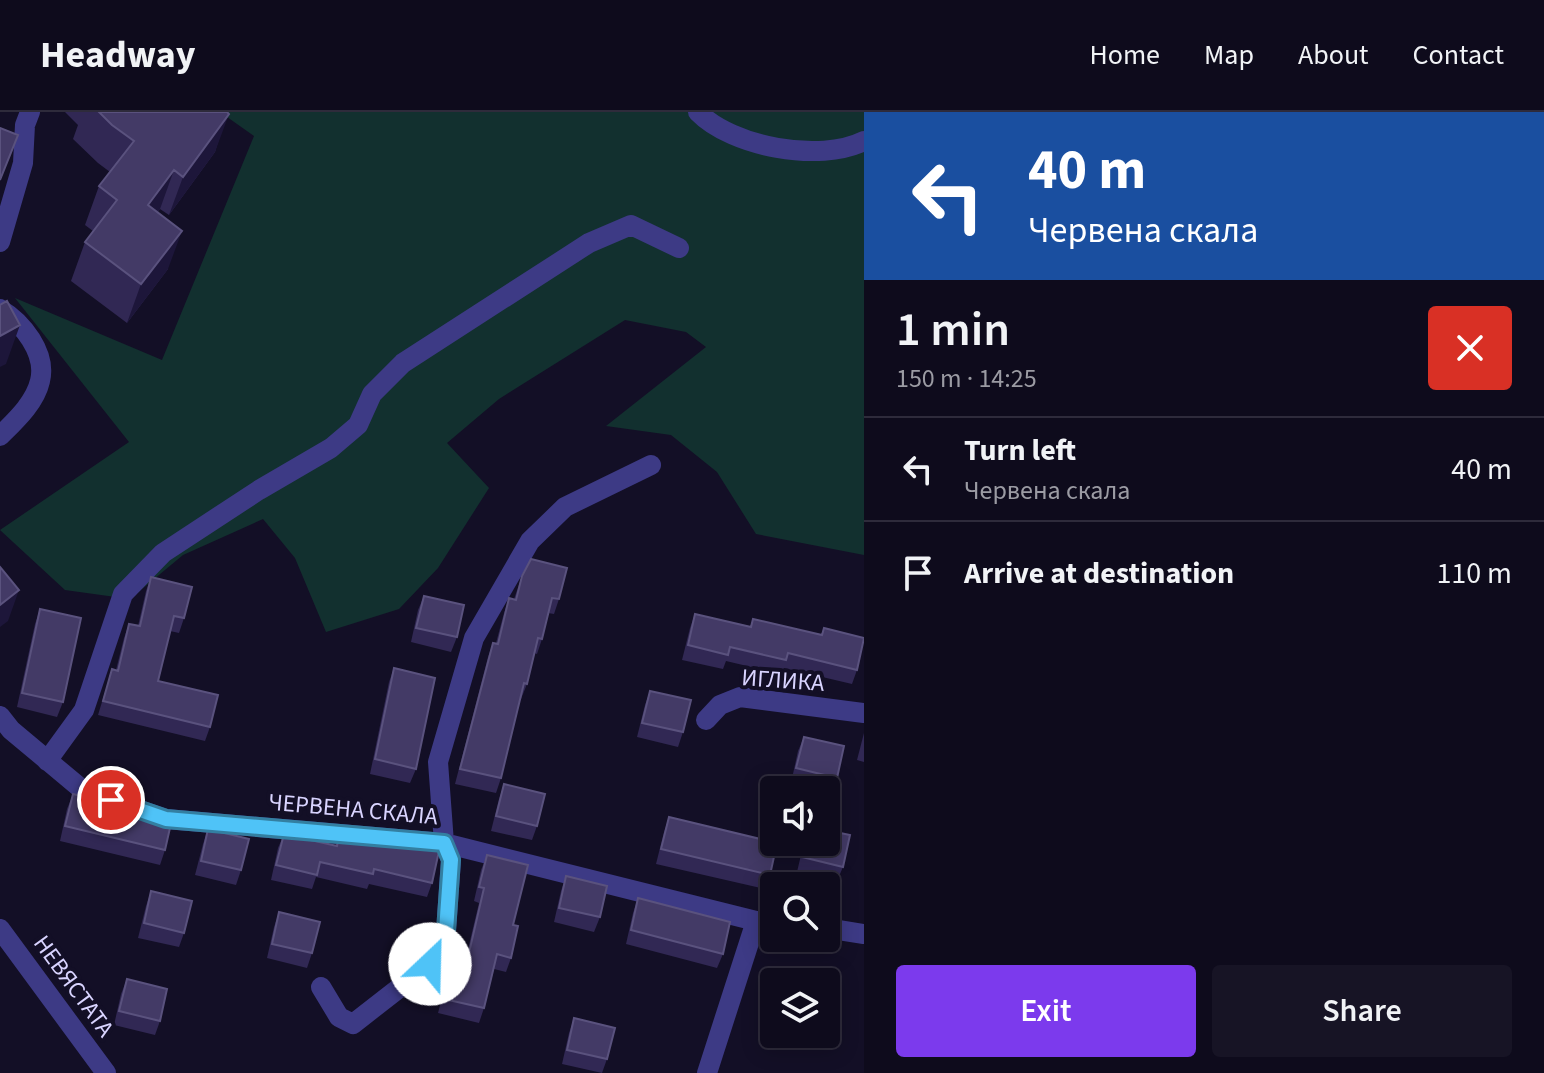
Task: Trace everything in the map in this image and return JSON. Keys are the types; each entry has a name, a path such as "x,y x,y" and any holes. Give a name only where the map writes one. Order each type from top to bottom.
{"street":[{"path":"0,242 23,163 25,125 30,112"},
{"path":"698,112 741,137 794,152 832,152 864,141"},
{"path":"47,761 84,710 123,594 163,553 259,490 331,448 358,425 372,394 403,363 589,243 631,225 679,248"},
{"path":"0,309 17,322 40,359 40,381 25,410 0,436"},
{"path":"321,987 339,1017 353,1024 430,964 446,931 451,860 444,843 438,762 474,638 530,541 565,507 651,465"},
{"name":"ИГЛИКА","path":"706,720 720,705 740,697 864,713"},
{"name":"ЧЕРВЕНА СКАЛА","path":"4,729 84,791 166,819 444,843 760,921"},
{"name":"НЕВЯСТАТА","path":"0,929 106,1073"},
{"path":"840,930 864,934"},
{"path":"707,1073 760,935"}],"green space":[{"path":"220,112 864,112 864,555 756,534 717,472 671,435 606,426 706,347 686,332 625,320 499,399 447,443 489,488 438,568 399,609 326,632 295,558 263,519 183,555 130,599 65,590 0,530 129,442 15,298 162,360 254,136"}],"building":[{"path":"99,112 229,114 183,177 174,170 148,205 182,231 141,284 85,242 117,200 99,186 134,141"},
{"path":"0,128 18,135 0,180"},
{"path":"7,301 20,325 0,336 0,305"},
{"path":"531,559 567,568 559,599 552,598 542,639 538,638 501,778 460,769 493,643 498,644 509,598 516,600 522,576"},
{"path":"0,567 19,590 0,605"},
{"path":"151,577 192,587 184,618 174,616 158,681 218,695 210,727 103,701 112,669 118,671 129,624 140,626"},
{"path":"424,596 464,605 457,637 416,628"},
{"path":"40,609 81,618 63,702 22,693"},
{"path":"695,614 751,627 753,619 822,635 824,628 864,638 857,670 788,653 786,660 730,647 728,655 688,645"},
{"path":"394,668 435,678 416,769 375,759"},
{"path":"650,691 691,700 683,732 642,723"},
{"path":"804,737 844,746 837,776 796,768"},
{"path":"504,784 545,794 537,826 496,816"},
{"path":"73,794 172,819 165,850 65,826"},
{"path":"669,817 760,839 760,856 774,856 771,872 760,873 661,849"},
{"path":"208,829 249,839 241,870 201,861"},
{"path":"340,833 398,847 399,842 439,851 432,883 374,869 373,874 320,862 317,875 276,865 284,834 337,846"},
{"path":"840,833 850,835 843,867 802,857 840,856"},
{"path":"487,855 528,865 513,925 518,926 511,958 497,954 484,1008 444,999 451,967 465,970 484,888 479,887"},
{"path":"566,876 607,886 600,917 559,908"},
{"path":"151,891 192,901 184,933 144,923"},
{"path":"638,898 730,922 723,954 631,930"},
{"path":"279,912 320,922 312,953 272,944"},
{"path":"127,979 167,989 160,1021 119,1011"},
{"path":"574,1018 615,1028 607,1059 567,1050"}],"route":[{"path":"111,800 166,819 444,843 451,860 446,931 430,964"}]}
